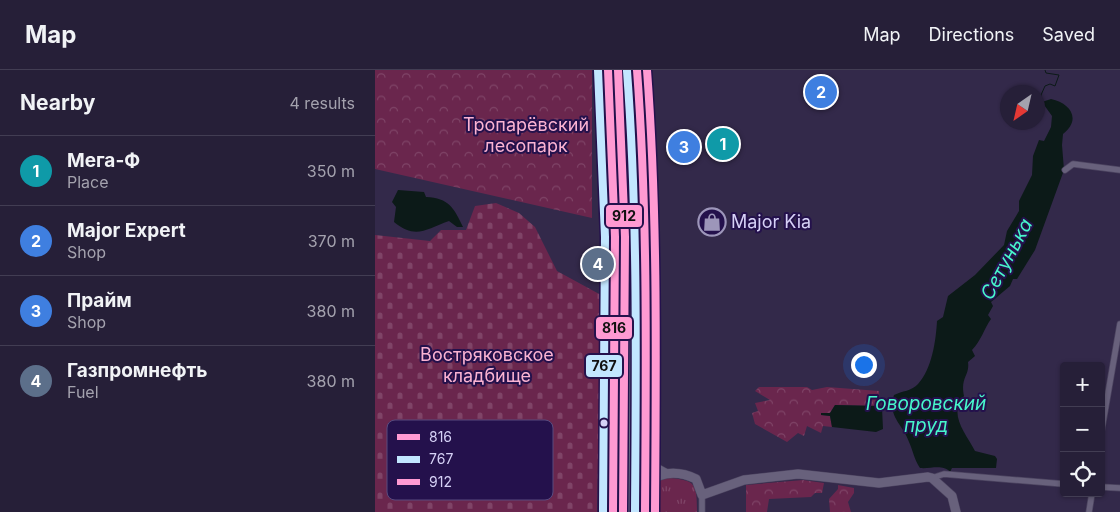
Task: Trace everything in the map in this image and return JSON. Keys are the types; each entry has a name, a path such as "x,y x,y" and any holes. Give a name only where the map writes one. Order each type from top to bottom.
{"highway":[{"path":"609,70 615,237 613,512"},
{"path":"628,70 634,237 632,512"}],"main road":[{"path":"637,70 644,165 647,314 645,512"}],"street":[{"path":"1065,170 1073,164 1120,170"},
{"path":"1105,411 1120,324"},
{"path":"645,452 650,462 665,473 691,477 699,483 702,494 702,512"},
{"path":"645,492 654,478 665,473"},
{"path":"702,494 744,480 798,474 879,483 932,478 944,474 1060,484"},
{"path":"932,478 952,496 956,512"},
{"path":"1105,487 1120,488"},
{"path":"1089,512 1091,497"}],"green space":[{"name":"Тропарёвский лесопарк","path":"375,70 592,70 592,218 375,169"},
{"name":"Востряковское кладбище","path":"496,203 519,213 535,227 557,271 601,295 597,512 375,512 375,235 430,241 441,230 466,230 475,206"},
{"path":"759,387 807,387 812,390 827,387 879,391 880,406 835,405 830,413 821,413 821,415 830,416 832,427 823,426 821,433 807,426 804,436 798,433 787,442 755,424 752,413 758,411 755,403 770,400 755,391"},
{"path":"663,477 687,481 692,484 696,493 697,512 649,512 651,485"},
{"path":"803,480 824,483 822,493 815,493 811,497 769,499 767,512 746,512 746,485"},
{"path":"838,485 854,488 854,493 848,502 851,512 830,512 829,499 838,489"}],"water":[{"name":"Говоровский пруд","path":"1051,99 1064,104 1073,117 1072,123 1063,134 1064,170 1035,250 1017,279 1013,279 1010,286 991,302 993,306 988,315 991,319 972,350 975,356 968,362 968,371 963,385 964,396 959,403 958,410 960,423 975,451 995,456 997,459 996,468 952,468 950,472 940,467 920,468 906,436 894,415 892,403 894,395 913,388 923,378 932,354 937,321 943,317 948,296 975,275 1004,245 1007,231 1019,211 1019,201 1032,175 1033,156 1039,140 1044,141 1051,127 1052,116 1045,106 1045,101"},
{"path":"398,190 424,192 426,197 440,199 450,205 463,227 457,227 449,221 427,230 409,231 394,222 396,207 392,202"},
{"path":"835,405 880,406 882,408 883,429 876,432 832,427 830,416 821,415 821,413 830,413"}],"waterway":[{"name":"Сетунька","path":"1045,70 1046,73 1059,75 1055,86 1050,84 1045,86"}],"transit line":[{"name":"767","path":"598,70 605,237 603,512"},
{"name":"816","path":"608,70 615,237 613,512"},
{"name":"912","path":"618,70 625,237 623,512"},
{"name":"816","path":"637,70 645,235 645,512"},
{"name":"912","path":"647,70 655,235 655,512"},
{"name":"767","path":"627,71 635,236 635,512"}],"place":[{"name":"Major Expert","path":"821,92"},
{"name":"Мега-Ф","path":"723,144"},
{"name":"Прайм","path":"684,147"},
{"name":"Major Kia","path":"712,222"},
{"name":"Газпромнефть","path":"598,264"}]}
